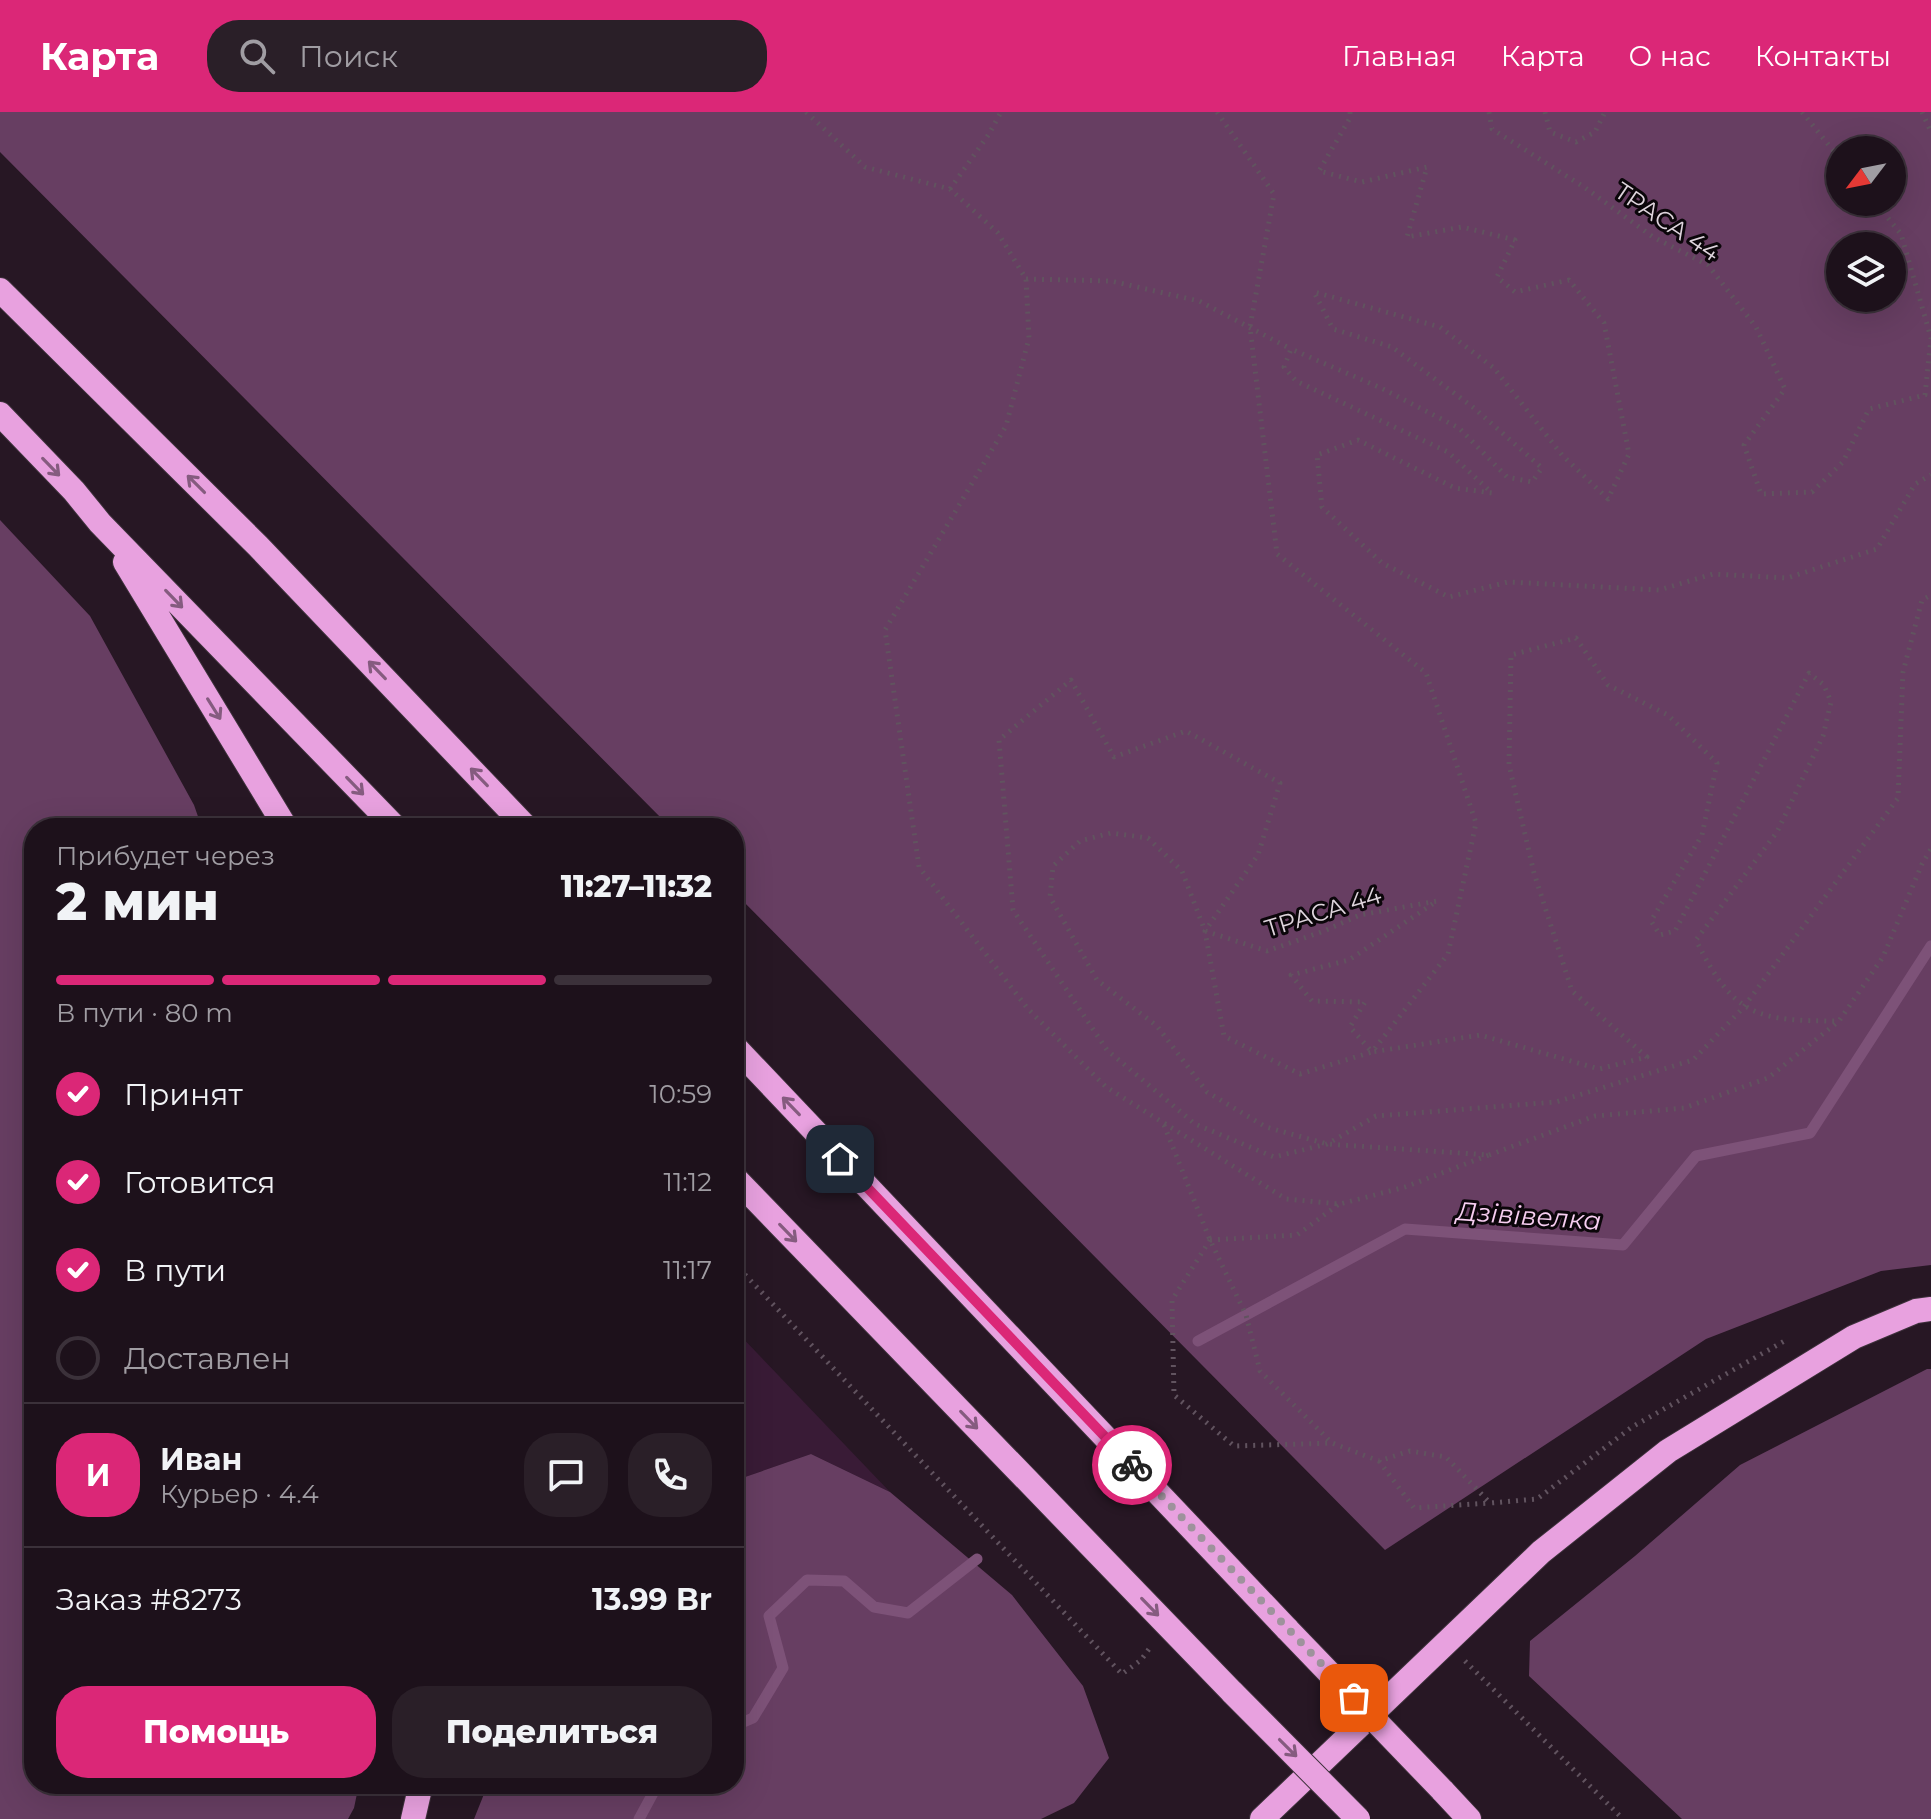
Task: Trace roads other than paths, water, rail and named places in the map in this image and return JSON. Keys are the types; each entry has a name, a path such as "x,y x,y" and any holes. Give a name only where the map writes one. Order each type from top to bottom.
{"highway":[{"path":"0,290 258,546 517,818"},
{"path":"0,414 74,491 100,523 386,818"},
{"path":"100,523 280,818"},
{"path":"744,1057 1469,1819"},
{"path":"744,1187 1358,1819"},
{"path":"1262,1819 1541,1552 1668,1451 1854,1337 1916,1311 1931,1309"},
{"path":"413,1819 419,1794"}],"waterway":[{"name":"Дзівівелка","path":"1198,1341 1405,1229 1623,1245 1696,1156 1810,1133 1931,946"},
{"name":"Дзівівелка","path":"744,1722 753,1718 783,1668 769,1616 807,1580 844,1581 874,1607 908,1613 977,1559"},
{"name":"Дзівівелка","path":"639,1819 653,1794"}]}
